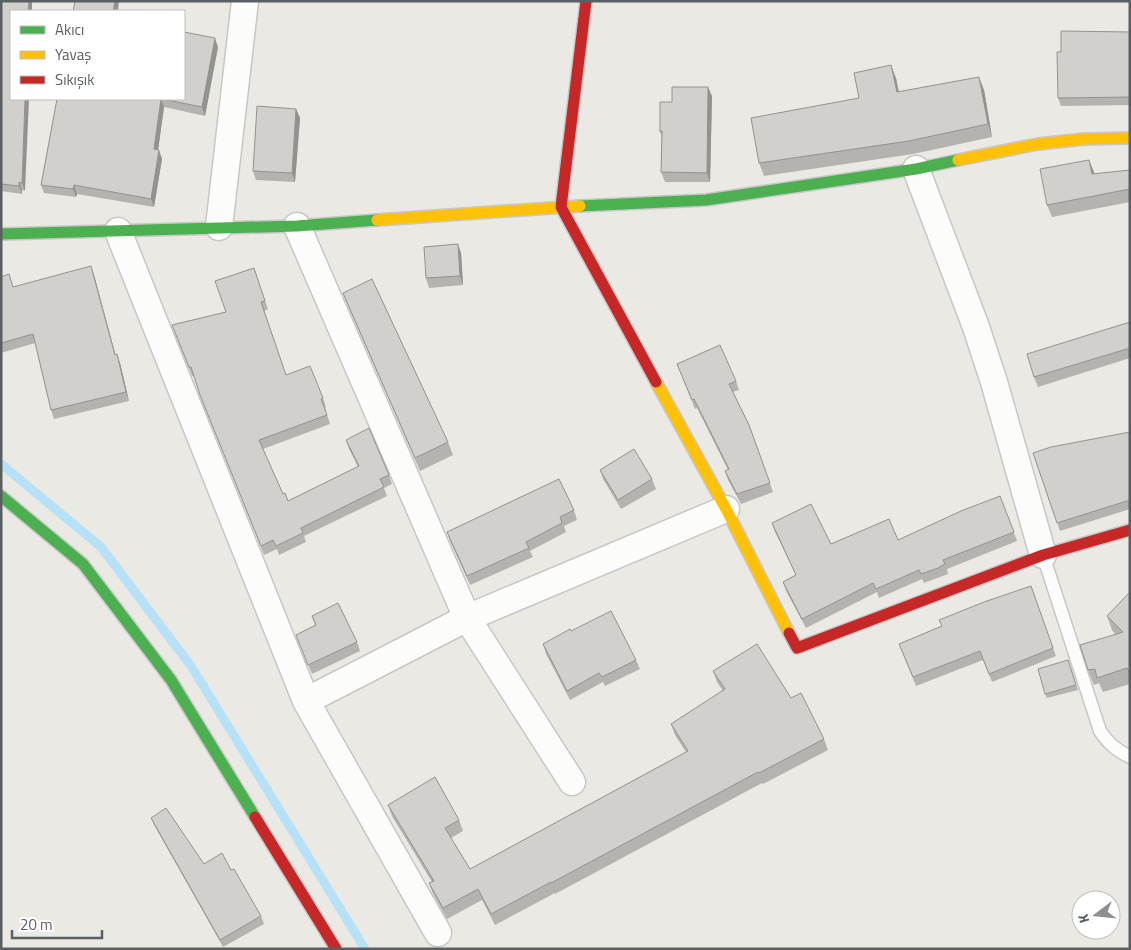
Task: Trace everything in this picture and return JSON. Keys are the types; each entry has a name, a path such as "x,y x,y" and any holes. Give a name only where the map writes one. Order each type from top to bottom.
{"street":[{"path":"220,227 245,1"},
{"path":"586,1 560,207 726,508 796,648 1043,555 1130,530"},
{"path":"1,234 297,226 560,207 706,200 916,169 1038,144 1084,139 1130,138"},
{"path":"916,169 976,327 994,382 1043,555"},
{"path":"297,226 468,618 572,782"},
{"path":"118,231 306,702 438,933"},
{"path":"1,496 83,564 171,680 336,949"},
{"path":"306,702 468,618 726,508"}],"lane":[{"path":"1043,555 1100,730 1108,742 1118,751 1130,757"}],"building":[{"path":"1,1 29,1 28,10 10,10 10,100 25,100 22,183 19,182 19,186 1,184"},
{"path":"75,1 115,1 113,10 73,10"},
{"path":"1061,31 1130,32 1130,97 1058,98 1057,52 1061,52"},
{"path":"185,32 215,38 202,107 167,100 185,100"},
{"path":"891,65 897,92 979,77 988,124 909,141 759,163 751,118 859,98 854,73"},
{"path":"672,87 708,87 707,173 661,172 662,131 660,132 660,102 672,102"},
{"path":"57,100 161,100 154,149 159,150 151,199 74,185 73,189 41,185"},
{"path":"257,106 296,109 292,173 253,171"},
{"path":"1089,160 1092,174 1130,170 1130,189 1047,205 1040,169"},
{"path":"458,244 460,276 426,278 424,247"},
{"path":"91,266 126,392 51,410 33,334 1,343 1,277 9,274 13,287"},
{"path":"254,268 265,301 261,302 286,375 310,366 323,398 321,399 327,415 259,440 283,494 285,493 288,501 359,466 346,440 369,428 389,475 380,479 384,487 301,528 303,533 276,546 273,540 261,546 200,395 191,367 189,367 172,325 226,312 215,281"},
{"path":"372,279 448,442 415,458 343,293"},
{"path":"1130,322 1130,348 1034,377 1027,354"},
{"path":"720,345 736,381 729,384 749,425 770,483 737,494 725,471 729,469 694,399 692,400 677,364"},
{"path":"1130,432 1130,500 1057,523 1033,453 1051,447"},
{"path":"634,449 652,479 618,500 600,470"},
{"path":"559,479 574,510 560,517 562,523 526,542 529,548 467,576 447,532"},
{"path":"1000,496 1014,532 943,560 945,564 938,568 921,574 919,570 876,589 873,583 802,619 783,582 796,575 772,523 811,504 831,544 889,519 898,540 961,511"},
{"path":"1031,586 1053,648 989,674 980,651 913,677 899,644 942,626 939,620"},
{"path":"1130,592 1130,673 1127,668 1097,678 1095,669 1088,670 1080,645 1123,632 1107,616"},
{"path":"338,603 357,642 308,665 296,635 316,625 312,616"},
{"path":"611,611 636,660 602,677 599,673 567,691 543,644 570,629 571,631"},
{"path":"757,644 791,698 801,693 824,739 491,914 478,889 443,908 429,883 434,881 388,805 435,777 459,820 445,828 470,869 688,751 671,724 725,689 713,671"},
{"path":"1068,660 1076,685 1045,694 1038,669"},
{"path":"166,808 204,864 222,853 231,870 234,869 261,916 220,940 151,818"}],"waterway":[{"path":"1,464 101,547 191,666 365,949"}],"traffic: fast":[{"path":"580,206 706,200 916,169 958,160"},
{"path":"1,234 297,226 377,220"},
{"path":"1,496 83,564 171,680 255,817"}],"traffic: slow":[{"path":"958,160 1038,144 1084,139 1130,138"},
{"path":"377,220 580,206"},
{"path":"656,382 726,509 789,633"}],"traffic: jam":[{"path":"586,1 561,207 656,382"},
{"path":"789,633 797,648 1043,555 1130,530"},
{"path":"255,817 336,949"}]}
